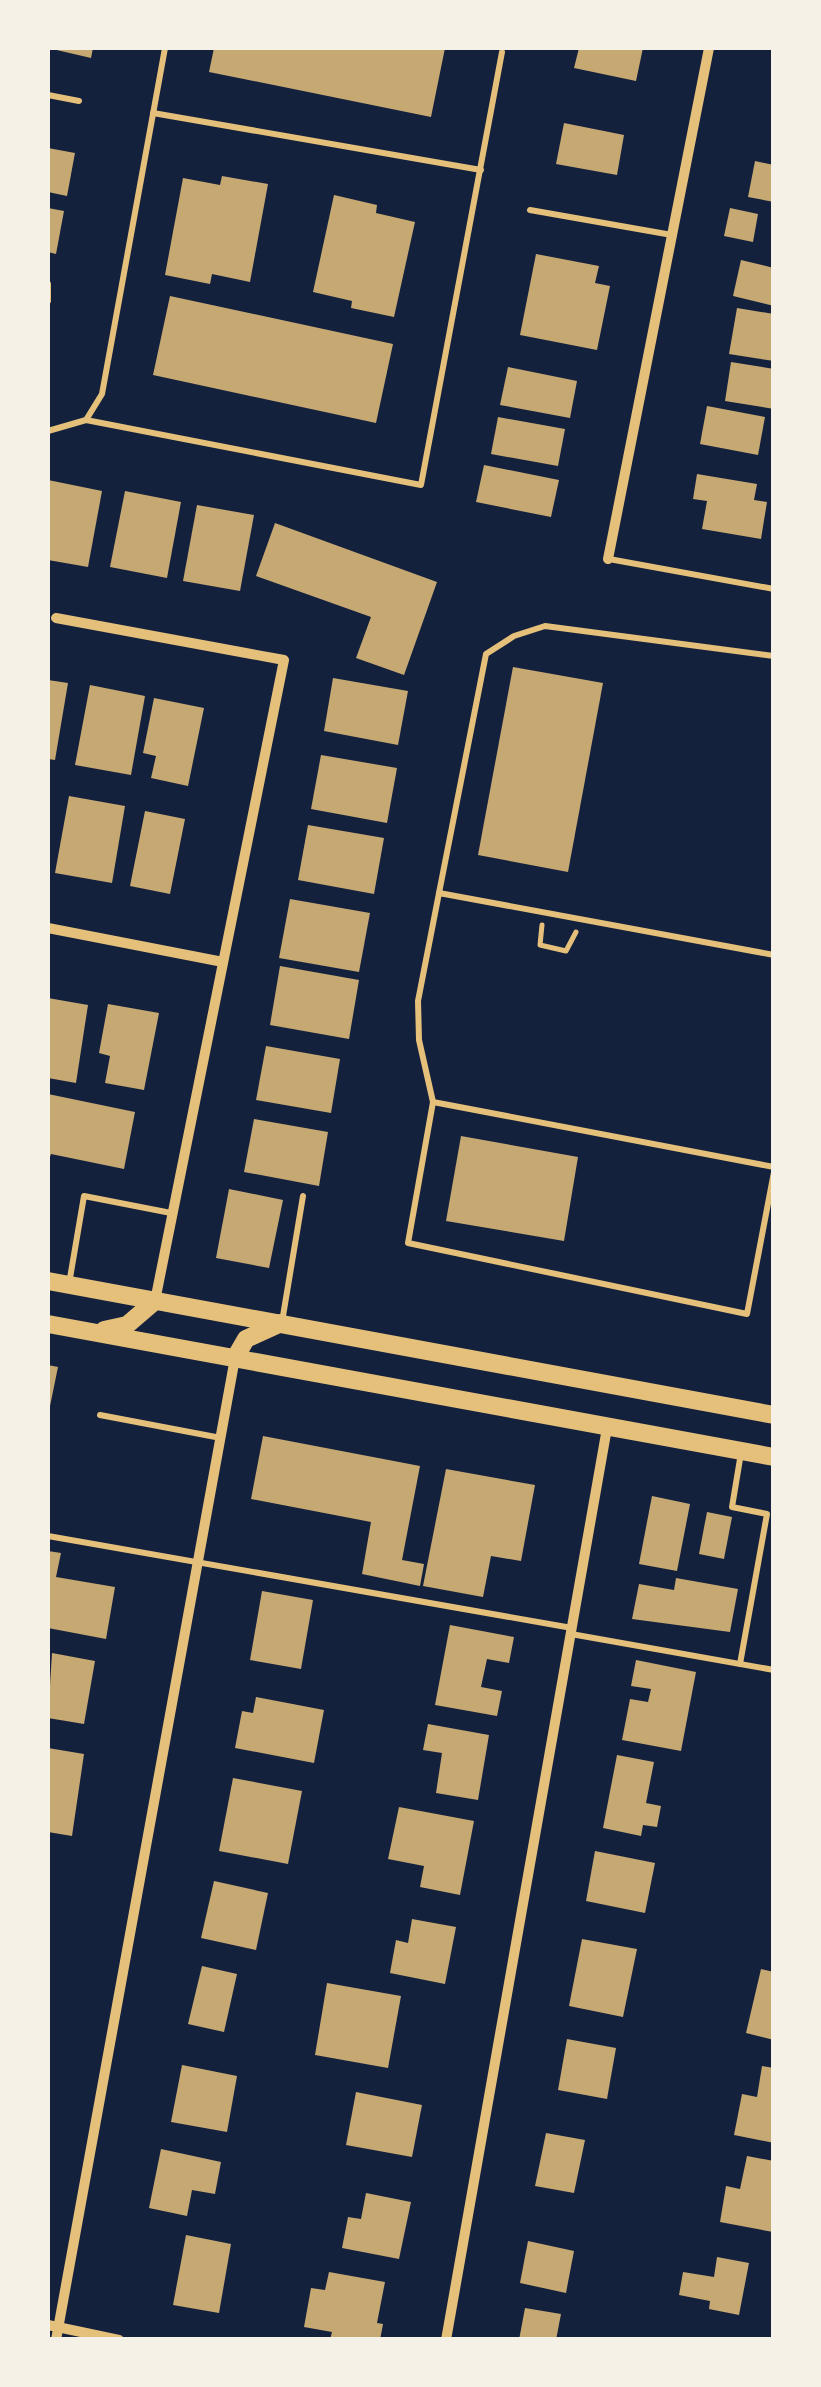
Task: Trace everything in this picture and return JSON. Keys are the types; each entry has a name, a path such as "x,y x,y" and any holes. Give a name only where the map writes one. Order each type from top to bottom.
{"main road":[{"path":"48,1281 774,1415"},
{"path":"94,1332 127,1325 156,1301"},
{"path":"235,1358 246,1339 282,1323"},
{"path":"48,1324 774,1457"}],"street":[{"path":"608,559 708,48"},
{"path":"56,618 284,660 156,1301"},
{"path":"48,928 222,962"},
{"path":"56,2340 53,2326 235,1358"},
{"path":"446,2340 607,1428"},
{"path":"53,2326 120,2340"}],"lane":[{"path":"86,420 102,394 165,48"},
{"path":"48,431 86,420 422,485 502,52"},
{"path":"48,95 79,101"},
{"path":"153,113 480,170"},
{"path":"530,210 672,235"},
{"path":"48,284 48,301"},
{"path":"608,559 774,589"},
{"path":"433,1102 774,1170 747,1314 408,1243 433,1102 418,1040 418,1001 486,654 514,636 545,626 774,656"},
{"path":"439,893 774,955"},
{"path":"69,1285 84,1196 171,1213"},
{"path":"282,1323 303,1196"},
{"path":"100,1415 222,1438"},
{"path":"740,1664 768,1514 732,1507 741,1451"},
{"path":"48,1536 774,1670"}],"building":[{"path":"48,48 93,48 91,58"},
{"path":"214,48 445,48 431,117 209,72"},
{"path":"579,48 643,48 636,81 574,68"},
{"path":"564,123 624,135 617,175 556,164"},
{"path":"48,148 75,153 67,196 48,192"},
{"path":"755,161 774,165 774,202 748,197"},
{"path":"222,176 268,184 250,282 212,274 210,284 165,275 183,178 220,185"},
{"path":"334,195 377,205 376,213 415,222 394,317 351,308 352,301 313,292"},
{"path":"48,208 64,211 56,254 48,252"},
{"path":"730,208 758,214 753,242 724,236"},
{"path":"536,254 599,266 595,283 610,286 597,350 520,335"},
{"path":"741,260 774,268 774,306 733,296"},
{"path":"170,296 393,344 376,423 153,375"},
{"path":"737,308 774,314 774,361 729,354"},
{"path":"731,362 774,369 774,409 725,401"},
{"path":"508,367 577,381 570,418 500,405"},
{"path":"707,406 765,417 758,455 700,444"},
{"path":"498,417 565,429 558,466 491,454"},
{"path":"484,465 559,480 551,517 476,502"},
{"path":"697,474 757,484 754,500 767,502 761,539 702,529 707,501 693,499"},
{"path":"48,480 102,491 88,567 48,560"},
{"path":"125,491 181,502 167,578 110,567"},
{"path":"197,505 254,515 240,591 183,581"},
{"path":"275,523 437,582 404,675 356,658 371,617 256,576"},
{"path":"513,667 603,683 568,872 478,855"},
{"path":"333,678 408,691 398,745 324,731"},
{"path":"48,680 68,683 55,760 48,759"},
{"path":"90,685 145,696 131,775 75,765"},
{"path":"154,698 204,708 188,786 151,778 156,756 143,753"},
{"path":"321,755 397,768 387,823 311,809"},
{"path":"69,796 125,806 112,883 55,873"},
{"path":"145,811 185,819 170,894 130,886"},
{"path":"308,825 384,838 374,894 298,880"},
{"path":"290,899 370,913 359,972 279,958"},
{"path":"280,966 359,980 349,1039 270,1025"},
{"path":"48,998 88,1005 76,1083 48,1078"},
{"path":"108,1004 159,1013 144,1090 105,1083 110,1056 99,1053"},
{"path":"266,1046 340,1059 331,1113 256,1100"},
{"path":"48,1094 135,1112 124,1169 51,1154 48,1162"},
{"path":"254,1119 328,1132 319,1186 244,1172"},
{"path":"461,1136 578,1157 564,1241 446,1221"},
{"path":"229,1189 283,1200 269,1268 216,1258"},
{"path":"48,1365 58,1367 49,1411 48,1410"},
{"path":"263,1436 420,1466 402,1560 424,1564 420,1586 362,1574 371,1522 251,1499"},
{"path":"446,1469 535,1485 521,1561 491,1556 483,1597 423,1586"},
{"path":"652,1496 690,1504 677,1571 639,1564"},
{"path":"707,1512 732,1517 724,1559 699,1554"},
{"path":"48,1551 61,1553 56,1577 115,1587 106,1639 48,1628"},
{"path":"676,1578 738,1589 730,1632 632,1619 639,1584 674,1590"},
{"path":"262,1591 313,1600 301,1669 250,1660"},
{"path":"450,1625 514,1637 509,1663 487,1659 481,1687 502,1691 497,1716 435,1705"},
{"path":"52,1653 95,1661 84,1724 48,1718"},
{"path":"636,1660 696,1672 681,1751 622,1740 630,1699 648,1702 651,1689 631,1686"},
{"path":"256,1697 324,1710 314,1763 235,1748 242,1711 253,1713"},
{"path":"428,1724 489,1735 478,1800 436,1793 442,1753 423,1750"},
{"path":"48,1748 84,1754 72,1836 48,1832"},
{"path":"617,1755 654,1762 646,1803 661,1806 657,1827 643,1825 641,1836 603,1828"},
{"path":"233,1778 302,1791 288,1864 219,1851"},
{"path":"399,1807 474,1821 460,1895 420,1887 424,1866 388,1859"},
{"path":"595,1851 655,1863 645,1913 586,1901"},
{"path":"214,1881 268,1893 256,1950 201,1938"},
{"path":"412,1919 456,1927 445,1984 390,1973 396,1940 408,1943"},
{"path":"582,1939 637,1949 623,2017 569,2006"},
{"path":"202,1966 237,1974 224,2032 188,2024"},
{"path":"761,1969 774,1972 774,2040 746,2033"},
{"path":"327,1983 401,1996 388,2068 315,2055"},
{"path":"567,2039 616,2048 607,2099 558,2090"},
{"path":"182,2065 237,2076 227,2132 171,2122"},
{"path":"762,2066 774,2068 774,2143 734,2135 742,2094 757,2097"},
{"path":"356,2092 422,2105 412,2157 346,2145"},
{"path":"546,2133 585,2140 574,2193 535,2186"},
{"path":"161,2149 221,2162 215,2194 192,2190 187,2216 149,2208"},
{"path":"747,2156 774,2161 773,2232 720,2222 726,2186 740,2189"},
{"path":"366,2193 411,2202 399,2259 342,2248 348,2217 361,2219"},
{"path":"186,2235 231,2244 219,2313 173,2305"},
{"path":"528,2241 574,2251 566,2293 520,2283"},
{"path":"717,2257 749,2263 739,2315 709,2309 710,2301 679,2295 683,2272 714,2277"},
{"path":"329,2272 385,2282 377,2323 383,2324 380,2340 330,2340 332,2332 304,2327 311,2288 325,2290"},
{"path":"525,2308 561,2314 556,2340 519,2340"}]}
